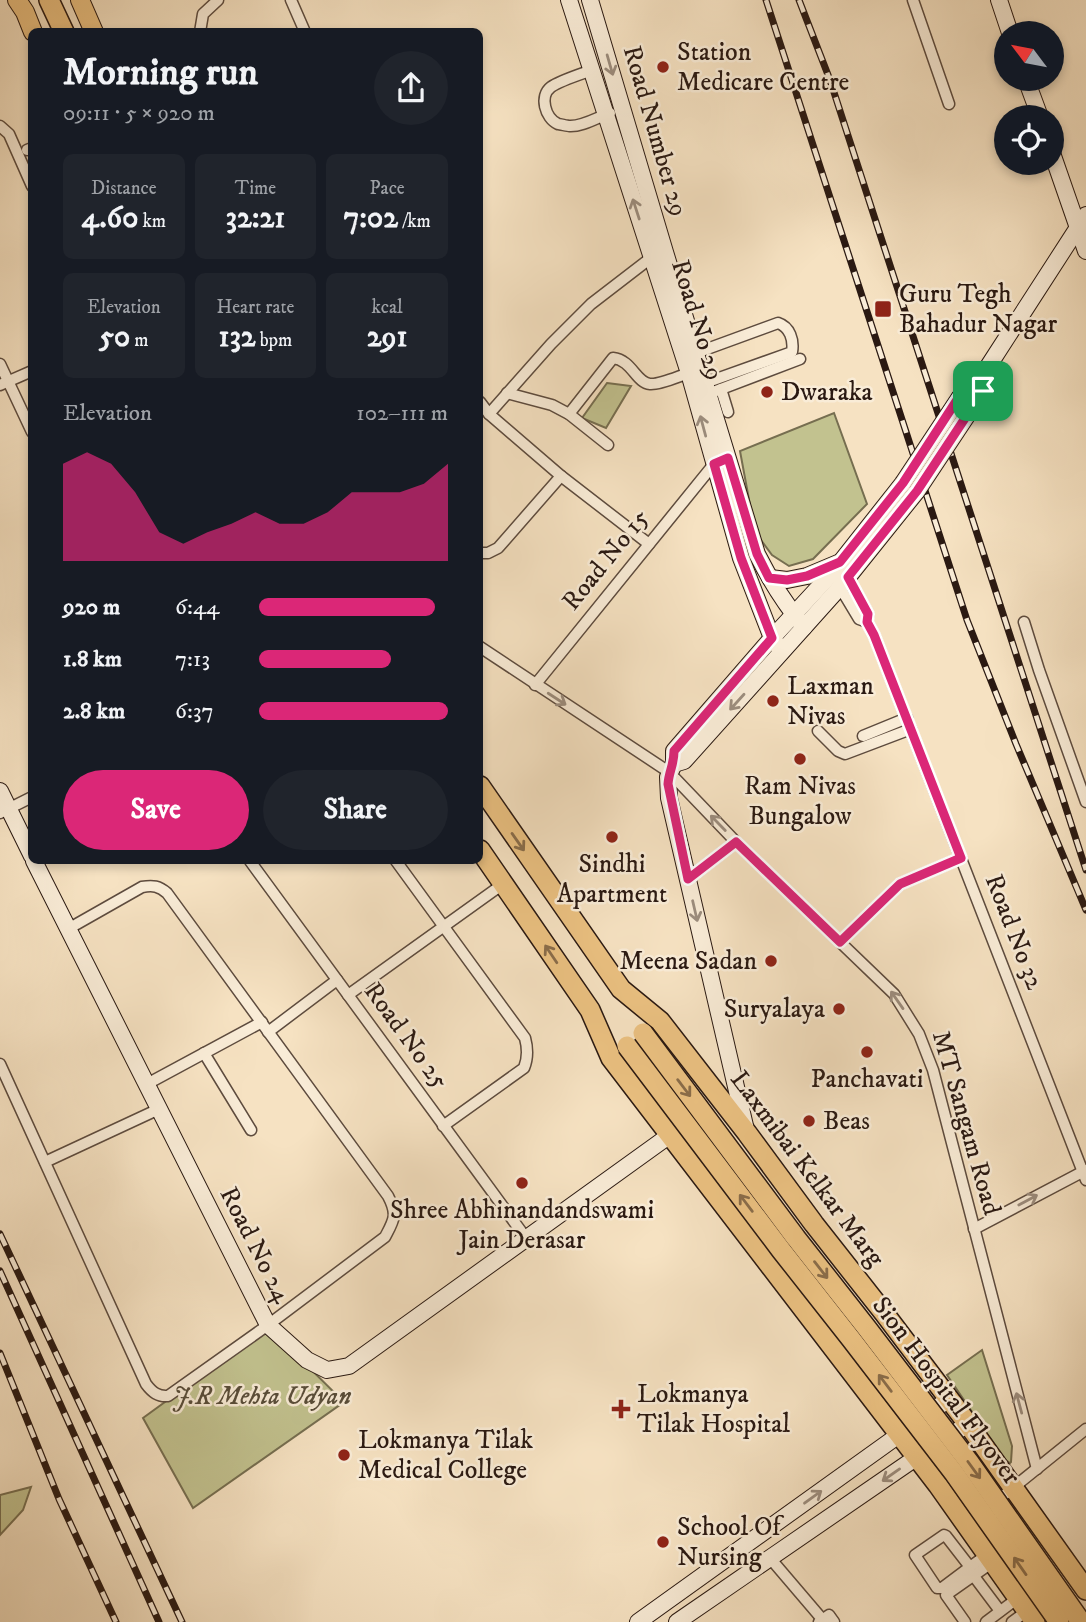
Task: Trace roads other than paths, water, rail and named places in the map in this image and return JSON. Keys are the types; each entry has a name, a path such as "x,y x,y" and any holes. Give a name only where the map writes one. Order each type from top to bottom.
{"highway":[{"path":"40,0 52,28"},
{"path":"49,0 62,28"},
{"name":"Laxmibai Kelkar Marg","path":"483,790 621,989 660,1021 747,1133 968,1424 1086,1590"},
{"path":"483,854 590,1010 611,1058 917,1457 990,1558 1023,1613"},
{"name":"Sion Hospital Flyover","path":"621,989 643,1033 796,1238 969,1462 1081,1622"},
{"name":"Sion Hospital Flyover","path":"590,1010 627,1046 954,1474 1059,1622"}],"main road":[{"path":"17,0 31,28"},
{"path":"80,0 92,28"},
{"name":"Road No 29","path":"569,0 606,114 658,255 689,373 721,461 741,558 777,645"},
{"name":"Road Number 29","path":"590,0 622,108 658,255 711,389 721,461 757,554 769,578 799,621"},
{"path":"999,0 1006,21"},
{"path":"1062,175 1082,221 1086,251"},
{"path":"747,1133 669,798 668,784 674,751 799,621 840,575 910,487 967,401 968,383 982,376 1082,221"},
{"path":"769,578 787,580 807,576 840,575"},
{"path":"0,791 4,811 28,850"},
{"name":"Road No 24","path":"36,864 268,1325 307,1360 327,1370 349,1366 670,1135"},
{"path":"638,1622 949,1399"},
{"path":"677,1622 968,1424"}],"street":[{"path":"201,28 203,14 218,0"},
{"path":"291,0 303,28"},
{"path":"913,0 949,104"},
{"path":"592,70 550,87 544,101 551,119 558,124 575,126 622,108"},
{"path":"0,126 9,134 28,177"},
{"path":"489,414 551,344 591,304 658,255"},
{"path":"696,353 778,323 789,331 792,352 711,389"},
{"path":"569,414 613,358 623,361 642,381 649,384 689,373"},
{"path":"711,389 800,359"},
{"path":"0,363 4,383 28,425"},
{"path":"4,383 28,373"},
{"path":"711,389 728,412"},
{"path":"507,393 552,405 569,414 608,445"},
{"path":"483,406 561,476 649,544"},
{"name":"Road No 15","path":"535,685 649,544 721,461"},
{"path":"483,553 498,548 561,476"},
{"name":"Road No 32","path":"840,575 868,614 867,622 1085,1174"},
{"path":"1024,622 1086,802"},
{"name":"MT Sangam Road","path":"483,650 535,685 672,768 736,842 894,994 919,1034 933,1070 1037,1469"},
{"path":"818,731 838,751 845,754 910,727"},
{"path":"863,736 910,727"},
{"path":"868,752 910,727"},
{"path":"4,811 28,799"},
{"path":"688,879 736,842"},
{"path":"840,942 900,884 961,858"},
{"name":"Road No 25","path":"252,864 526,1238"},
{"path":"398,864 525,1038 528,1048 524,1068 443,1126"},
{"path":"348,995 503,884"},
{"path":"0,1064 146,1384 151,1392 162,1397 168,1396 268,1325 385,1237 395,1217 394,1205 167,893 160,887 142,887 68,929"},
{"path":"147,1084 204,1053 265,1027 337,980"},
{"path":"204,1053 251,1129"},
{"path":"45,1162 159,1109"},
{"path":"974,1229 1085,1174"},
{"path":"967,1525 1086,1429"},
{"path":"990,1558 972,1571 940,1589 915,1555 946,1536 972,1571 1000,1611"},
{"path":"770,1558 820,1621 829,1615 834,1622"},
{"path":"965,1622 946,1595 972,1571"},
{"path":"986,1622 1000,1611 1023,1613"}],"railway":[{"path":"766,0 967,620 1086,910"},
{"path":"799,0 830,80 1086,870"},
{"path":"0,1234 182,1622"},
{"path":"0,1271 159,1622"},
{"path":"0,1353 59,1499 116,1622"}],"place":[{"name":"Station Medicare Centre","path":"663,67"},
{"name":"Guru Tegh Bahadur Nagar","path":"883,309"},
{"name":"Dwaraka","path":"767,392"},
{"name":"Laxman Nivas","path":"773,701"},
{"name":"Ram Nivas Bungalow","path":"800,759"},
{"name":"Sindhi Apartment","path":"612,837"},
{"name":"Meena Sadan","path":"771,961"},
{"name":"Suryalaya","path":"839,1009"},
{"name":"Panchavati","path":"867,1052"},
{"name":"Beas","path":"809,1121"},
{"name":"Shree Abhinandandswami Jain Derasar","path":"522,1183"},
{"name":"Lokmanya Tilak Hospital","path":"621,1409"},
{"name":"Lokmanya Tilak Medical College","path":"344,1455"},
{"name":"School Of Nursing","path":"663,1542"}],"park label":[{"name":"J.R Mehta Udyan","path":"262,1396"}]}
